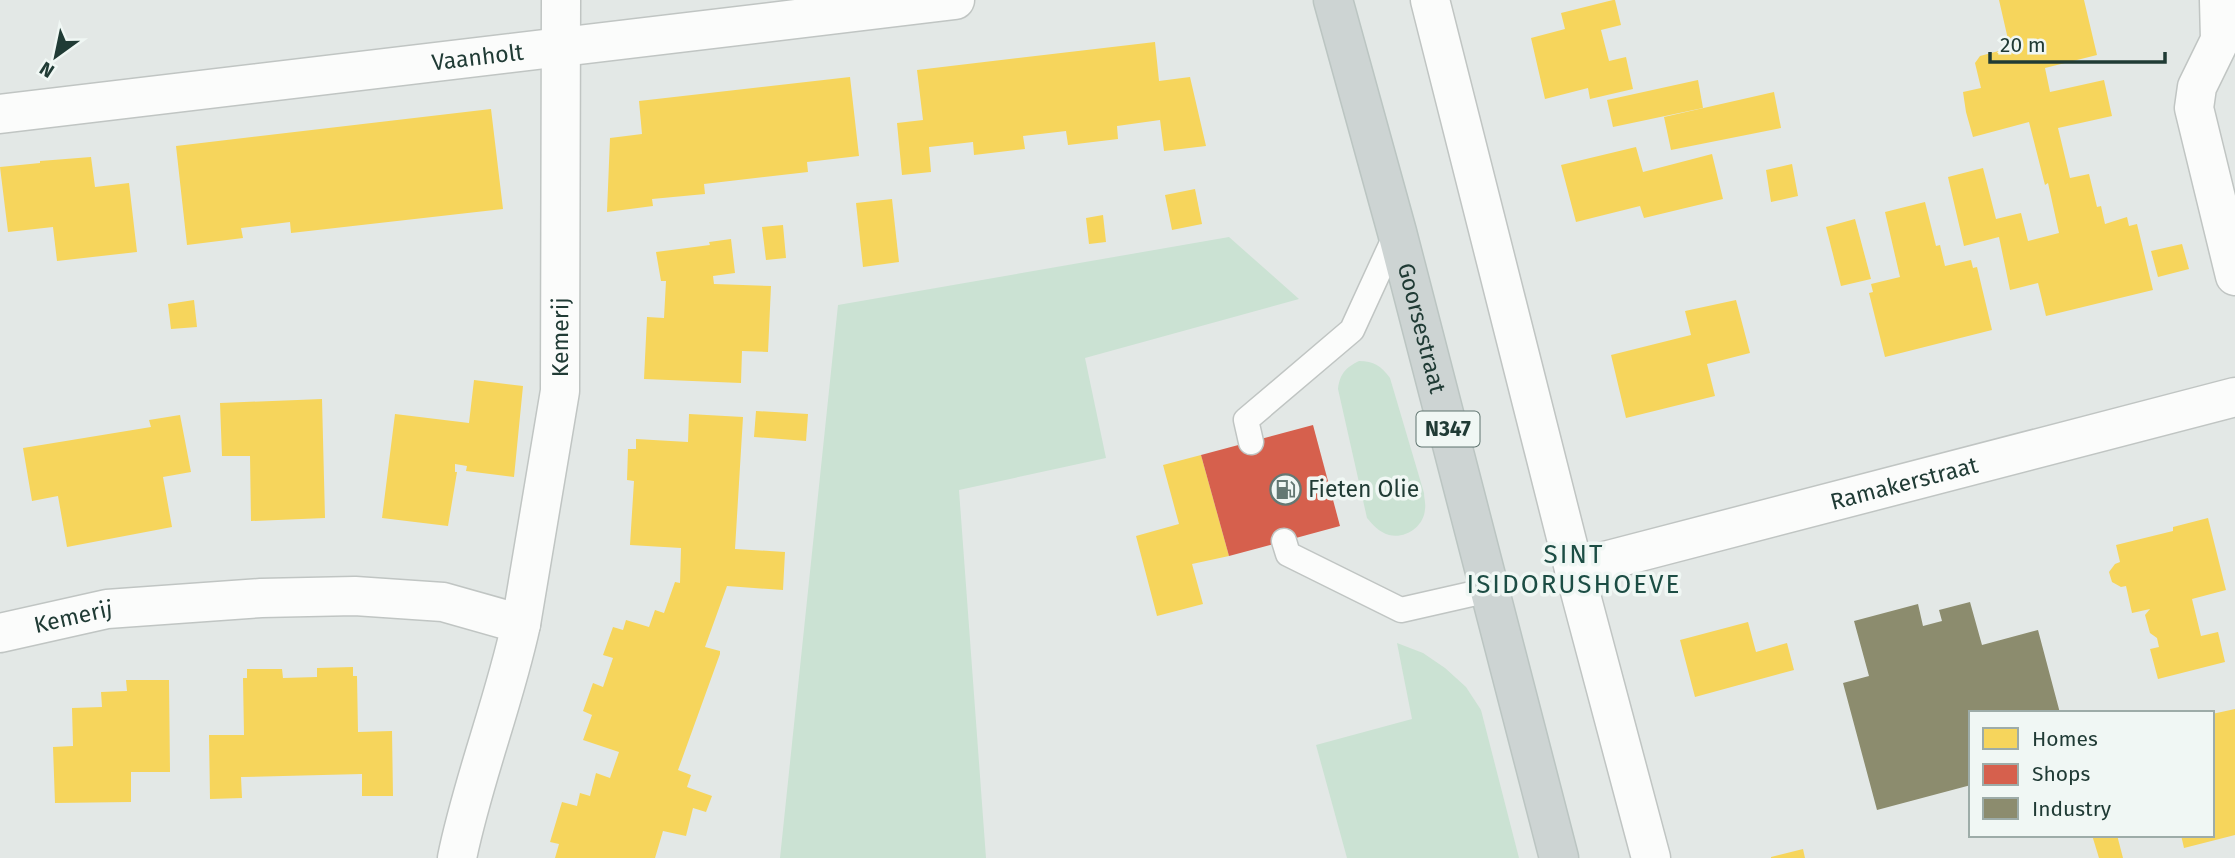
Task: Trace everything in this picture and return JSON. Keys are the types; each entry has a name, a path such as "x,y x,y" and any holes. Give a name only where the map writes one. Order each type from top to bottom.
{"main road":[{"name":"Goorsestraat","path":"1333,0 1397,232 1559,858"}],"street":[{"name":"Kemerij","path":"457,858 465,818 521,624 560,391 561,0"},
{"name":"Vaanholt","path":"0,114 955,0"},
{"path":"1430,0 1650,858"},
{"path":"2218,0 2220,40 2197,87 2194,108 2235,276"},
{"name":"Ramakerstraat","path":"1574,569 2235,397"},
{"name":"Kemerij","path":"0,633 107,609 261,598 355,596 443,602 521,624"}],"lane":[{"path":"1251,442 1246,420 1352,330 1397,232"},
{"path":"1284,541 1288,554 1401,610 1489,590"}],"green space":[{"path":"1229,237 1299,299 1085,358 1106,458 959,490 986,858 780,858 838,305"},
{"path":"1359,361 1377,365 1390,378 1424,493 1425,507 1421,521 1413,530 1401,535 1385,534 1367,518 1338,389 1344,372"},
{"path":"1397,643 1423,653 1445,668 1466,687 1481,710 1519,858 1347,858 1316,745 1412,719"}],"building: Homes":[{"path":"1615,0 1621,25 1601,30 1609,61 1626,57 1633,89 1590,99 1588,88 1545,99 1531,38 1565,29 1561,13"},
{"path":"1999,0 2084,0 2097,55 2045,68 2050,92 2104,80 2112,116 2058,128 2070,178 2089,174 2097,207 2101,206 2105,224 2127,217 2129,226 2137,224 2153,290 2046,316 2038,283 2010,290 1999,237 1964,246 1948,177 1983,168 1996,219 2021,213 2028,241 2059,233 2048,183 2045,185 2029,122 1973,137 1966,112 1963,92 1981,88 1975,63 1980,56 2010,48"},
{"path":"1155,42 1159,81 1190,77 1206,146 1164,151 1160,120 1117,126 1118,139 1068,145 1066,131 1023,136 1025,149 974,155 973,142 929,147 931,172 902,175 897,123 923,120 917,70"},
{"path":"850,77 859,156 807,162 808,172 704,184 705,194 652,199 653,206 607,212 610,138 642,134 639,101"},
{"path":"1698,80 1703,108 1613,127 1607,100"},
{"path":"1774,92 1781,128 1671,150 1664,117"},
{"path":"491,109 503,209 291,233 290,222 241,228 243,238 187,245 176,146"},
{"path":"1636,147 1643,172 1712,154 1723,199 1644,218 1640,206 1576,222 1561,165"},
{"path":"91,157 95,187 129,183 137,252 57,261 53,227 8,232 0,167"},
{"path":"1792,164 1798,196 1771,202 1766,170"},
{"path":"1195,189 1202,224 1172,230 1165,195"},
{"path":"892,199 899,262 863,267 856,203"},
{"path":"1925,202 1936,246 1940,245 1945,266 1971,260 1973,268 1977,267 1992,330 1885,357 1869,293 1873,292 1871,284 1900,277 1885,212"},
{"path":"1103,215 1106,242 1089,244 1086,218"},
{"path":"1855,219 1871,279 1841,286 1826,227"},
{"path":"783,225 786,258 766,260 762,227"},
{"path":"731,239 735,273 713,276 714,284 771,286 768,352 742,351 741,383 644,379 647,317 664,318 666,281 661,281 656,252 710,245 709,242"},
{"path":"2182,244 2189,269 2158,277 2151,251"},
{"path":"194,300 197,327 171,329 168,304"},
{"path":"1736,300 1750,353 1707,364 1715,396 1626,418 1611,355 1691,335 1685,311"},
{"path":"474,380 523,386 514,477 466,471 467,466 455,464 457,472 448,526 382,518 395,414 469,423"},
{"path":"322,399 325,518 251,521 250,456 222,456 220,403"},
{"path":"756,411 808,414 806,441 754,437"},
{"path":"689,414 743,417 735,549 785,552 783,590 727,586 705,647 720,651 720,654 678,770 691,775 687,787 712,796 706,812 693,808 686,836 663,831 655,858 555,858 559,844 550,842 562,802 577,806 580,793 590,796 596,773 610,778 619,752 583,740 592,715 583,711 593,683 603,687 613,658 603,655 613,627 623,630 626,620 649,627 655,610 664,613 675,582 680,583 681,548 630,545 634,481 627,480 628,449 636,449 636,439 688,442"},
{"path":"180,415 191,472 163,477 172,527 67,547 58,496 32,501 23,448 151,427 149,420"},
{"path":"1201,455 1229,556 1192,564 1203,604 1157,616 1136,536 1179,524 1163,465"},
{"path":"2208,518 2226,590 2192,599 2201,636 2218,632 2225,662 2158,679 2150,649 2159,647 2157,638 2150,633 2145,615 2150,609 2132,613 2126,586 2121,587 2112,582 2109,572 2120,562 2116,545 2173,531 2173,527"},
{"path":"1748,622 1756,652 1787,643 1794,670 1695,697 1680,640"},
{"path":"353,667 353,676 357,676 358,732 392,731 393,796 362,796 362,774 241,777 242,798 210,799 209,735 244,735 243,678 247,678 247,669 282,669 283,678 317,677 317,668"},
{"path":"126,680 169,680 170,772 131,772 131,802 55,803 53,747 73,746 72,708 102,707 101,692 127,691"},
{"path":"2235,709 2235,835 2184,848 2181,837 2214,837 2214,714"},
{"path":"2093,837 2118,837 2123,858 2099,858"},
{"path":"1803,849 1805,858 1771,858 1771,857"}],"building: Shops":[{"path":"1313,425 1340,526 1229,556 1201,455"}],"building: Industry":[{"path":"1970,602 1982,645 2038,630 2059,711 1969,711 1969,786 1877,810 1843,683 1869,676 1854,621 1918,604 1923,626 1942,621 1939,610"}],"place":[{"name":"Fieten Olie","path":"1285,489"}],"district":[{"name":"SINT ISIDORUSHOEVE","path":"1574,569"}]}
